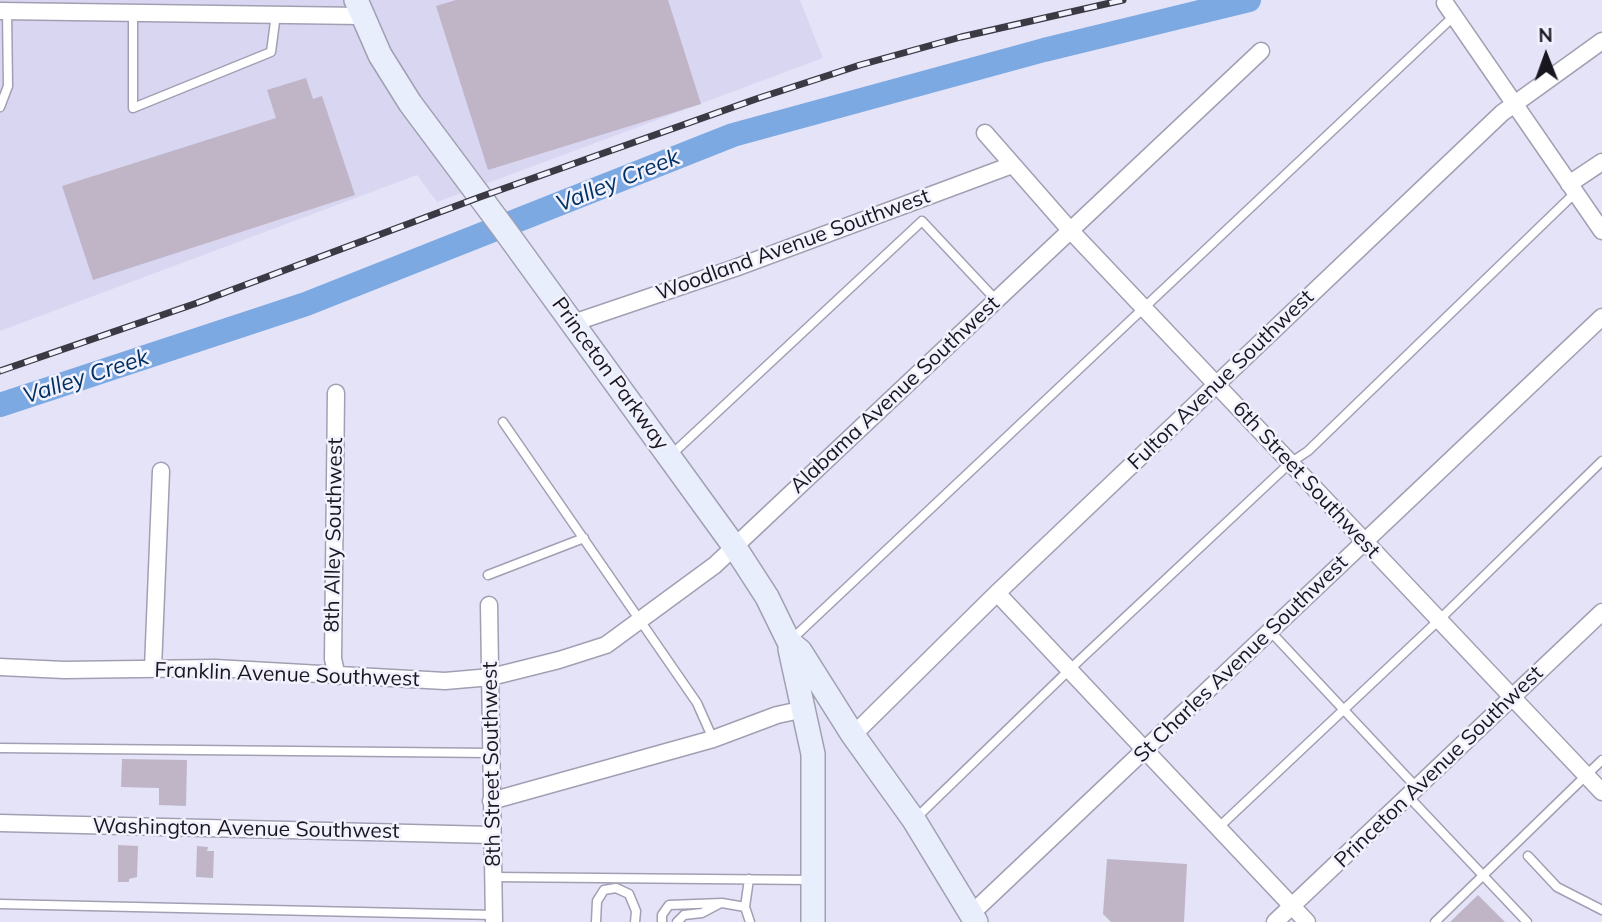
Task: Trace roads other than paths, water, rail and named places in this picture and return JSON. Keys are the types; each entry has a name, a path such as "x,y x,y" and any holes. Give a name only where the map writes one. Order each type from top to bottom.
{"main road":[{"name":"Princeton Parkway","path":"358,8 380,55 410,103 734,547 767,597 789,642 800,651 853,735 914,820 974,918"},
{"path":"789,642 813,754 813,922"}],"street":[{"path":"4,7 276,14 358,8"},
{"path":"1450,9 1602,231"},
{"name":"Fulton Avenue Southwest","path":"853,735 997,593 1502,113 1602,41"},
{"name":"Alabama Avenue Southwest","path":"491,677 606,645 715,565 1261,51"},
{"name":"6th Street Southwest","path":"985,134 1070,230 1602,792"},
{"path":"1572,188 1602,162"},
{"name":"Woodland Avenue Southwest","path":"573,323 735,268 1012,165"},
{"name":"St Charles Avenue Southwest","path":"974,918 1144,751 1602,317"},
{"name":"8th Alley Southwest","path":"336,393 332,659 337,676"},
{"path":"153,668 161,471"},
{"path":"997,593 1307,922"},
{"name":"8th Street Southwest","path":"489,605 494,918"},
{"name":"Princeton Avenue Southwest","path":"1275,922 1602,612"},
{"name":"Franklin Avenue Southwest","path":"0,667 64,670 215,668 445,681 491,677"},
{"path":"491,801 713,738 777,715 805,709"},
{"name":"Washington Avenue Southwest","path":"0,823 492,835"}],"lane":[{"path":"0,107 8,86 4,7"},
{"path":"789,642 1144,307 1450,9"},
{"path":"133,12 133,108 271,52 276,14"},
{"path":"914,820 1290,463 1308,451 1572,188"},
{"path":"670,456 922,221 996,300"},
{"path":"503,422 697,703 713,738"},
{"path":"1218,828 1440,620 1602,461"},
{"path":"488,575 584,538"},
{"path":"1270,631 1344,710 1483,875 1527,922"},
{"path":"0,748 491,753"},
{"path":"1435,922 1602,760"},
{"path":"1528,856 1557,887 1602,910"},
{"path":"493,877 813,880"},
{"path":"749,879 745,907 750,922"},
{"path":"596,922 597,901 604,890 616,888 629,894 636,911 635,922"},
{"path":"662,922 662,915 669,905 722,903 745,907"},
{"path":"671,922 676,915 702,913 722,903"},
{"path":"0,904 494,918"},
{"path":"677,922 684,915"}],"waterway":[{"name":"Valley Creek","path":"0,405 306,304 733,135 1044,50 1249,0"}],"railway":[{"path":"0,371 197,303 480,197 756,99 860,65 961,37 1123,0"}]}
